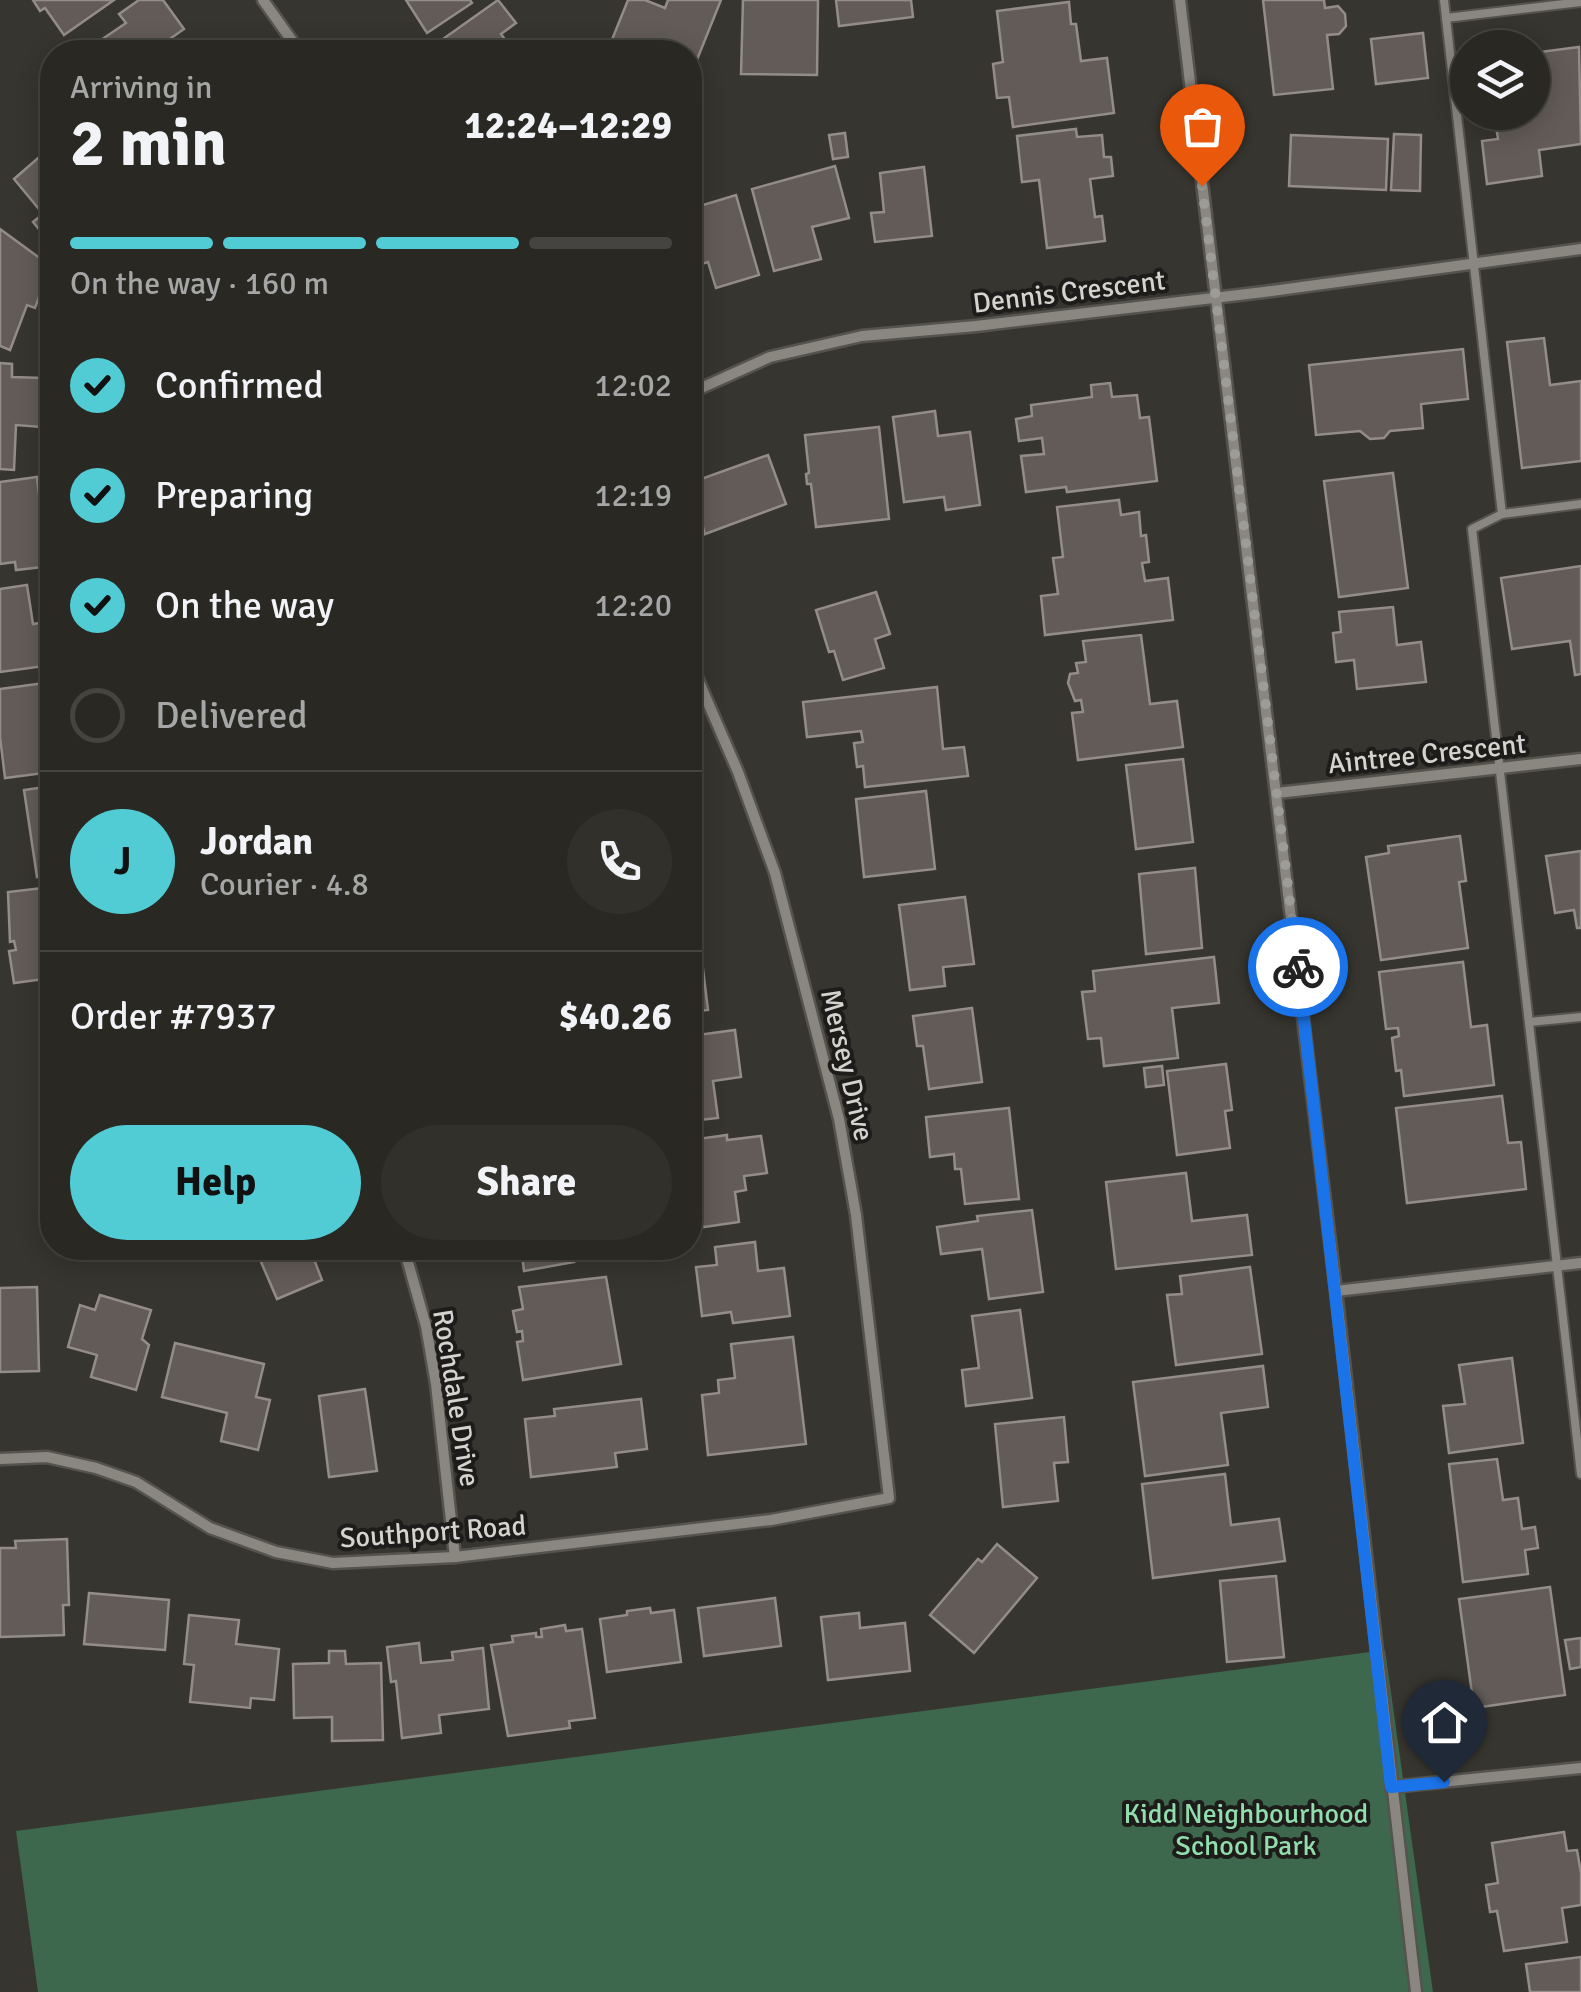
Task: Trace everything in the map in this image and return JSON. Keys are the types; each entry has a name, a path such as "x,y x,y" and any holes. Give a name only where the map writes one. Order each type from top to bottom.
{"street":[{"path":"263,0 291,40"},
{"path":"1180,0 1277,793 1416,1992"},
{"name":"Dennis Crescent","path":"702,388 770,357 862,336 1216,297 1581,249"},
{"name":"Mersey Drive","path":"702,689 775,874 839,1119 856,1215 889,1498"},
{"name":"Aintree Crescent","path":"1277,793 1581,759"},
{"name":"Rochdale Drive","path":"407,1260 426,1326 436,1384 456,1557"},
{"path":"1336,1292 1581,1263"},
{"name":"Southport Road","path":"0,1459 48,1458 109,1473 136,1482 210,1528 276,1552 333,1563 456,1557 771,1520 889,1498"},
{"path":"1391,1787 1581,1768"}],"lane":[{"path":"1444,0 1502,514"},
{"path":"1446,18 1581,2"},
{"path":"1581,504 1502,514 1472,530 1581,1474"},
{"path":"1530,1022 1581,1017"}],"green space":[{"name":"Kidd Neighbourhood School Park","path":"1385,1650 1433,1992 38,1992 16,1831"}],"building":[{"path":"33,0 114,0 64,35 45,8 40,11"},
{"path":"139,0 163,0 184,29 168,40 101,40 126,23 119,14"},
{"path":"406,0 470,0 472,3 427,33"},
{"path":"498,0 516,23 501,34 505,40 443,39"},
{"path":"628,0 645,0 665,8 668,0 721,0 702,47 702,40 612,40"},
{"path":"743,0 818,0 817,75 741,74"},
{"path":"836,0 911,0 913,17 839,26"},
{"path":"1263,0 1324,0 1325,8 1338,6 1345,14 1346,26 1339,34 1327,35 1333,89 1274,95"},
{"path":"1069,2 1081,61 1107,58 1114,113 1013,127 1009,97 997,98 993,64 1003,62 997,11"},
{"path":"1423,33 1428,78 1376,84 1371,39"},
{"path":"1579,47 1581,144 1539,150 1542,176 1487,184 1482,141 1498,139 1497,130 1550,130 1550,51"},
{"path":"1076,129 1077,137 1102,135 1104,157 1111,157 1113,176 1090,179 1095,217 1102,216 1105,241 1047,248 1039,180 1022,182 1017,136"},
{"path":"845,133 848,157 833,159 829,135"},
{"path":"1394,134 1421,135 1420,191 1391,190"},
{"path":"1291,135 1388,139 1386,190 1289,186"},
{"path":"40,156 40,210 14,179"},
{"path":"835,166 849,218 812,227 821,259 774,271 752,189"},
{"path":"924,167 932,236 875,242 871,213 884,212 880,173"},
{"path":"736,195 759,275 716,288 708,262 702,264 702,205"},
{"path":"0,229 40,258 40,294 35,308 27,305 10,350 0,346"},
{"path":"1544,338 1550,385 1581,381 1581,461 1522,468 1507,342"},
{"path":"1463,349 1468,399 1421,404 1423,428 1390,431 1384,438 1370,439 1360,431 1316,435 1309,365"},
{"path":"0,363 12,364 12,377 40,378 40,427 16,425 14,470 0,469"},
{"path":"1110,383 1112,397 1137,395 1140,418 1149,417 1157,481 1067,492 1066,487 1026,492 1021,456 1044,454 1042,438 1019,441 1016,419 1032,416 1031,405 1092,397 1091,385"},
{"path":"935,411 938,436 970,432 980,505 946,510 944,497 904,502 893,417"},
{"path":"879,427 889,519 816,527 811,484 807,484 805,435"},
{"path":"768,455 786,504 705,534 702,479"},
{"path":"1393,473 1408,588 1339,597 1324,481"},
{"path":"37,477 40,567 16,570 15,562 0,564 0,482"},
{"path":"1119,500 1121,515 1139,512 1149,562 1142,563 1145,581 1168,578 1173,620 1045,635 1041,596 1058,594 1053,558 1063,557 1057,507"},
{"path":"1581,566 1581,674 1575,675 1570,641 1512,649 1501,578"},
{"path":"27,585 33,624 40,623 40,667 0,672 0,589"},
{"path":"876,592 890,634 875,639 884,668 843,680 816,610"},
{"path":"1393,607 1397,645 1421,642 1426,682 1357,689 1354,660 1336,662 1333,633 1341,632 1339,612"},
{"path":"1141,635 1150,704 1177,701 1183,747 1078,760 1072,713 1083,712 1081,700 1075,701 1068,683 1070,674 1078,673 1076,663 1086,662 1083,641"},
{"path":"40,684 40,774 5,778 0,689"},
{"path":"937,687 943,749 964,747 968,776 865,787 863,766 857,767 854,743 863,742 861,731 807,737 803,702"},
{"path":"1183,759 1193,842 1136,849 1126,765"},
{"path":"40,788 40,877 37,877 24,790"},
{"path":"926,791 935,869 864,877 856,799"},
{"path":"1460,836 1466,881 1459,882 1468,948 1381,960 1366,857 1389,853 1388,846"},
{"path":"1581,851 1581,928 1577,928 1574,910 1555,913 1546,856"},
{"path":"1195,868 1202,948 1146,954 1139,874"},
{"path":"40,888 40,980 14,983 9,951 16,950 14,941 10,942 8,892"},
{"path":"965,897 974,964 943,967 945,986 910,990 899,905"},
{"path":"1214,957 1219,1003 1172,1008 1178,1058 1104,1066 1101,1038 1088,1039 1082,992 1095,991 1093,971"},
{"path":"702,961 708,1010 702,1011"},
{"path":"1463,962 1471,1027 1487,1025 1494,1085 1404,1096 1392,1038 1399,1036 1398,1028 1386,1029 1379,972"},
{"path":"972,1008 982,1082 929,1089 923,1046 917,1046 913,1016"},
{"path":"735,1030 741,1077 713,1081 718,1118 702,1120 702,1034"},
{"path":"1226,1064 1232,1110 1225,1111 1230,1148 1177,1155 1167,1071"},
{"path":"1162,1066 1164,1085 1146,1087 1144,1068"},
{"path":"1502,1096 1508,1143 1521,1142 1526,1189 1407,1203 1396,1108"},
{"path":"1009,1108 1019,1199 965,1204 961,1169 955,1169 954,1154 930,1157 926,1117"},
{"path":"761,1136 767,1173 744,1176 746,1190 735,1192 739,1222 702,1227 702,1138"},
{"path":"1186,1173 1192,1221 1247,1215 1252,1255 1116,1269 1106,1182"},
{"path":"1032,1210 1043,1292 989,1299 982,1249 941,1254 937,1227 978,1221 977,1216"},
{"path":"755,1242 758,1271 784,1268 790,1316 733,1323 731,1312 702,1316 696,1267 717,1265 715,1247"},
{"path":"260,1260 314,1260 322,1280 277,1299"},
{"path":"523,1260 574,1262 524,1271"},
{"path":"1250,1267 1262,1354 1176,1365 1167,1295 1182,1294 1180,1276"},
{"path":"606,1277 621,1364 523,1380 517,1342 523,1341 522,1331 517,1332 513,1311 523,1309 519,1287"},
{"path":"37,1287 39,1371 0,1372 0,1288"},
{"path":"100,1295 151,1310 142,1339 149,1345 136,1390 91,1377 97,1355 68,1347 80,1305 95,1310"},
{"path":"1020,1310 1032,1398 966,1406 962,1370 979,1368 972,1316"},
{"path":"793,1337 806,1444 708,1455 702,1395 719,1393 718,1380 735,1378 731,1344"},
{"path":"175,1343 264,1364 256,1397 270,1400 258,1450 221,1441 227,1413 162,1397"},
{"path":"1512,1358 1523,1443 1449,1453 1443,1406 1465,1404 1459,1365"},
{"path":"1263,1366 1268,1407 1221,1413 1228,1465 1145,1476 1133,1382"},
{"path":"365,1389 377,1471 329,1477 319,1396"},
{"path":"641,1399 647,1449 615,1453 617,1467 531,1477 525,1419 555,1416 554,1409"},
{"path":"1064,1417 1068,1462 1054,1463 1058,1501 1003,1507 995,1424"},
{"path":"1497,1459 1503,1500 1518,1498 1522,1529 1535,1527 1538,1548 1525,1550 1528,1574 1463,1582 1449,1464"},
{"path":"1225,1474 1231,1525 1279,1519 1285,1561 1153,1578 1142,1484"},
{"path":"67,1539 69,1605 63,1605 64,1635 0,1637 0,1548 16,1548 15,1541"},
{"path":"997,1544 1037,1578 974,1653 930,1615 978,1559 982,1562"},
{"path":"1276,1576 1284,1657 1227,1662 1220,1581"},
{"path":"1550,1587 1565,1695 1474,1708 1459,1599"},
{"path":"89,1593 169,1600 165,1650 84,1644"},
{"path":"775,1598 781,1646 704,1656 698,1608"},
{"path":"650,1608 651,1613 674,1610 681,1662 607,1672 600,1619"},
{"path":"859,1613 860,1628 905,1623 910,1671 828,1680 821,1617"},
{"path":"189,1615 239,1620 236,1644 279,1649 274,1700 251,1698 250,1708 190,1702 194,1665 184,1664"},
{"path":"565,1625 566,1631 582,1629 595,1718 569,1721 570,1728 508,1736 491,1645 513,1642 512,1636 536,1633 536,1637 542,1637 541,1629"},
{"path":"1581,1638 1581,1667 1570,1669 1565,1640"},
{"path":"419,1643 421,1663 453,1660 452,1652 483,1648 489,1709 439,1715 441,1733 402,1738 396,1681 391,1682 387,1647"},
{"path":"329,1651 345,1651 346,1664 381,1663 383,1740 332,1741 332,1717 294,1718 293,1664 329,1663"},
{"path":"1564,1832 1567,1851 1577,1850 1581,1873 1581,1905 1562,1908 1567,1942 1504,1951 1497,1911 1490,1912 1486,1885 1498,1883 1492,1843"},
{"path":"1581,1957 1581,1992 1530,1992 1526,1964"}],"way so far":[{"path":"1202,186 1298,967"}],"route":[{"path":"1298,967 1391,1787 1444,1782"}]}
